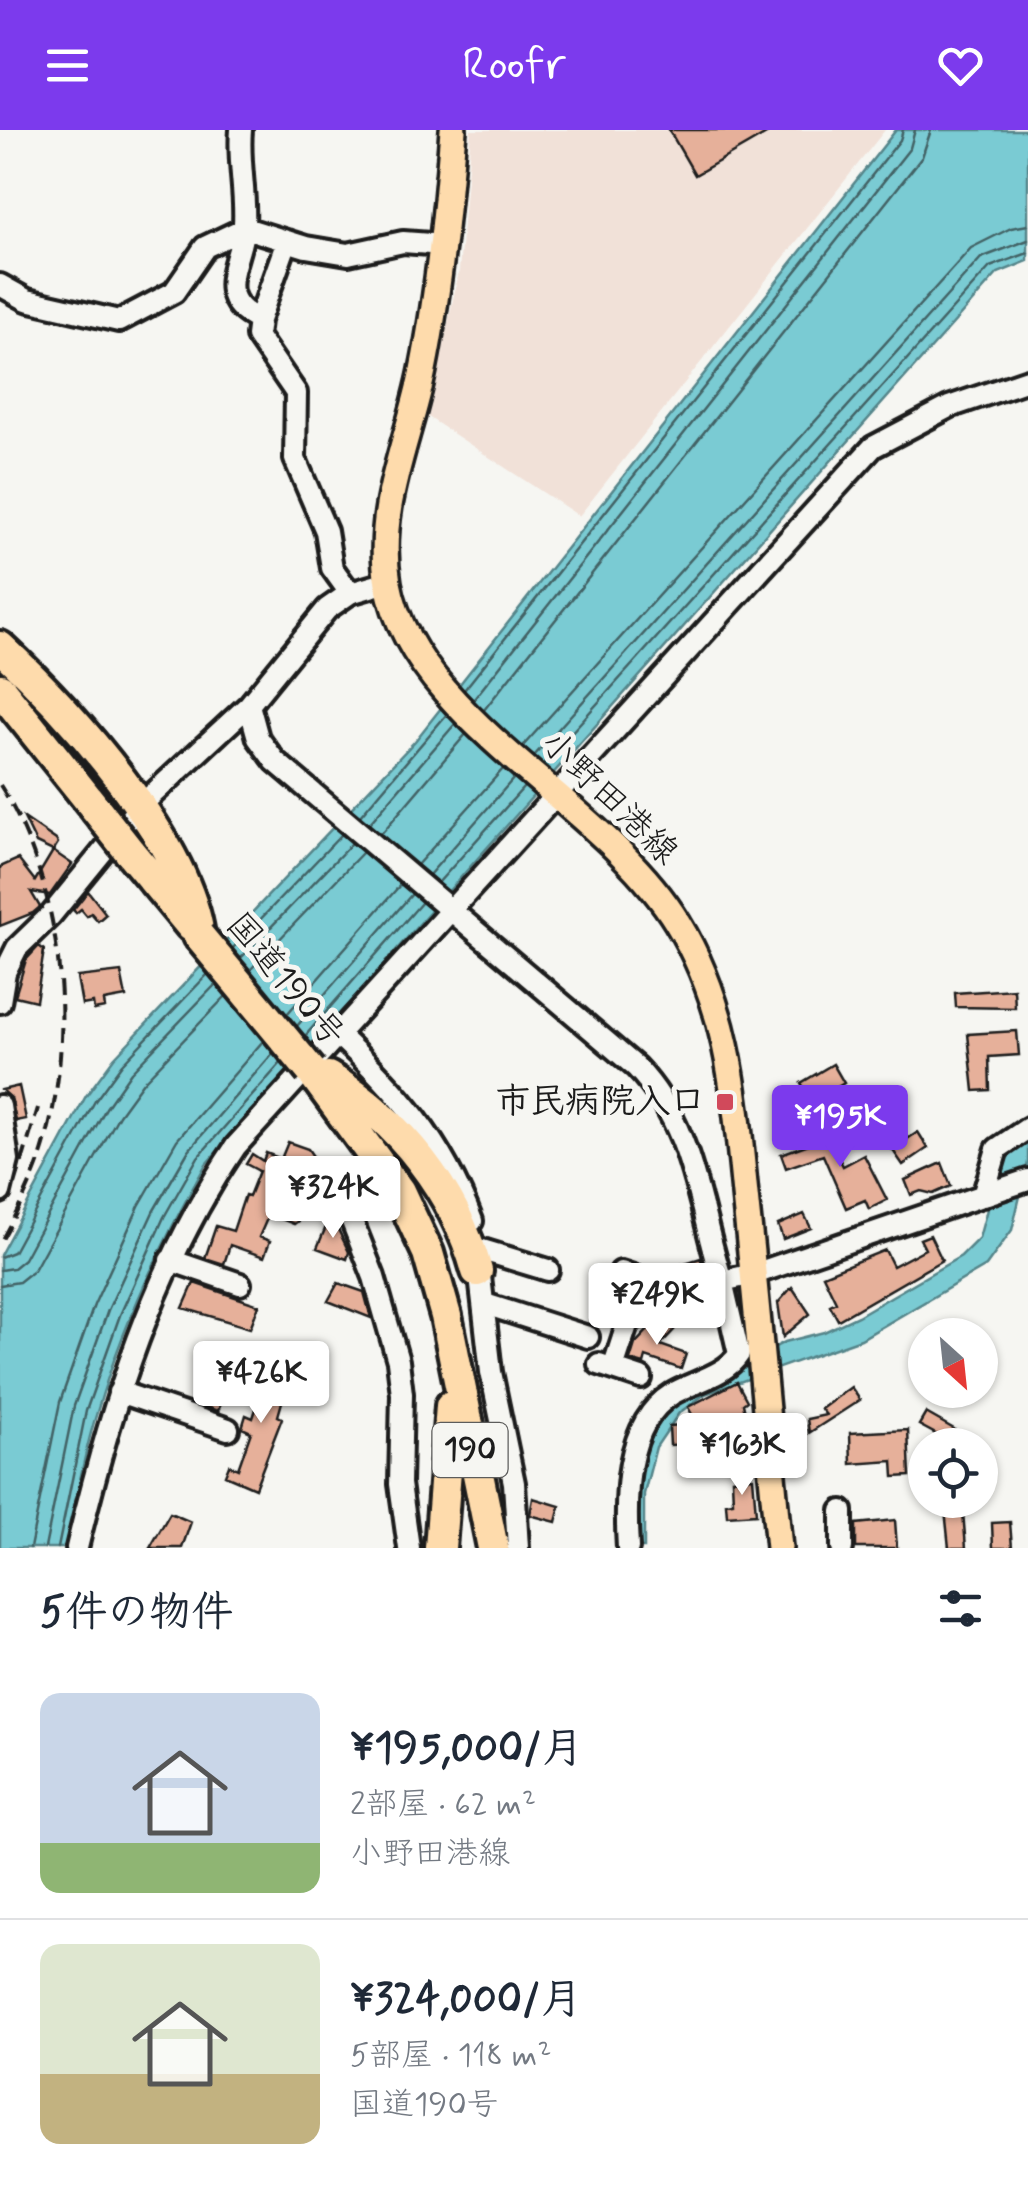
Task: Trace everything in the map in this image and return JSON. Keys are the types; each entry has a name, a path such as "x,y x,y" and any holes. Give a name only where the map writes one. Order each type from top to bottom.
{"highway":[{"path":"0,648 48,695 139,807 170,855 196,912 199,936"},
{"name":"国道190号","path":"0,689 312,1071 399,1190 439,1288 493,1548"},
{"path":"312,1071 352,1094 422,1161 452,1203 478,1260"},
{"name":"国道190号","path":"440,1548 452,1352"},
{"path":"468,1439 480,1548"}],"main road":[{"name":"小野田港線","path":"453,130 444,245 423,374 390,492 385,543 388,582 402,631 443,690 632,862 663,901 710,988 736,1093 780,1548"}],"street":[{"path":"241,130 238,164 244,228 234,256 233,292 248,315 259,320"},
{"path":"0,285 27,300 119,321 174,292 204,246 244,228 348,254 402,242 444,245"},
{"path":"288,241 259,320 257,336 296,393 295,459 326,531 332,568 350,593"},
{"path":"78,1548 119,1392 146,1310 193,1214 236,1146 444,905 555,791 845,476 874,448 918,420 1028,380"},
{"path":"0,1002 2,972 17,948 51,916 139,807 249,704 326,608 350,593 388,582"},
{"path":"249,704 258,738 275,761 636,1067 663,1095 687,1150 740,1354 712,1376 672,1394 648,1418 627,1487 628,1548"},
{"path":"336,1033 386,1079 432,1136 460,1188 478,1260 491,1372 514,1483 518,1548"},
{"path":"0,1106 8,1160 0,1192"},
{"path":"986,1194 998,1149 1028,1128"},
{"path":"629,1319 1025,1181"},
{"path":"332,1199 346,1206 361,1238 398,1361 402,1394 400,1484 409,1548"},
{"path":"170,1260 240,1284"},
{"path":"478,1260 548,1270"},
{"path":"621,1272 642,1279 629,1319 606,1366 640,1378"},
{"path":"485,1304 588,1337"},
{"path":"119,1392 228,1429"},
{"path":"842,1511 842,1548"}],"shaded area":[{"path":"471,130 885,130 579,516 428,417 459,271"}],"water":[{"path":"896,130 1028,130 1028,261 998,273 206,1164 159,1254 107,1379 88,1445 67,1548 0,1548 0,1255 86,1096 114,1058 415,741"},
{"path":"1028,1138 1028,1162 1012,1230 986,1266 861,1339 705,1394 679,1413 656,1447 644,1494 644,1548 637,1548 637,1472 647,1436 667,1403 785,1342 824,1332 858,1316 961,1256 979,1238 1002,1155"}],"building":[{"path":"669,130 773,130 695,175"},
{"path":"24,818 56,840 53,851 36,843"},
{"path":"53,851 72,864 50,895 31,892 40,907 0,926 0,867 18,859 35,881"},
{"path":"88,891 106,914 98,921 91,913 87,916 81,909 76,913 73,910"},
{"path":"39,946 44,950 36,1001 15,996 26,960"},
{"path":"121,972 126,997 104,1001 105,1008 94,1010 93,1003 82,1005 77,977"},
{"path":"1014,989 1015,1008 956,1007 955,993"},
{"path":"1017,1031 1019,1055 989,1057 990,1090 974,1091 968,1034"},
{"path":"833,1064 844,1083 813,1102 801,1083"},
{"path":"19,1086 26,1119 16,1121 11,1098 2,1090"},
{"path":"888,1099 895,1112 882,1119 888,1133 877,1138 866,1111"},
{"path":"819,1119 843,1166 864,1155 887,1200 869,1209 865,1200 846,1208 823,1155 786,1168 781,1154 817,1141 809,1125"},
{"path":"918,1132 928,1148 903,1165 892,1149"},
{"path":"288,1142 308,1149 324,1172 314,1181 301,1166 288,1198 305,1205 298,1221 294,1224 269,1214 259,1237 270,1241 264,1257 230,1245 224,1264 205,1258 216,1226 233,1231 245,1195 249,1196 259,1171 246,1164 252,1154 263,1161 266,1153 281,1159"},
{"path":"942,1163 951,1186 933,1194 921,1191 911,1195 905,1180"},
{"path":"804,1214 811,1228 783,1239 778,1225"},
{"path":"331,1215 349,1252 347,1259 317,1248"},
{"path":"930,1235 942,1260 838,1320 830,1305 836,1302 823,1275 885,1250 893,1266 925,1249 920,1239"},
{"path":"701,1258 703,1286 655,1298 653,1291 677,1284 672,1267"},
{"path":"194,1283 259,1305 250,1328 183,1308"},
{"path":"338,1283 364,1292 371,1318 328,1301"},
{"path":"792,1287 810,1314 783,1337 778,1303"},
{"path":"667,1324 674,1330 660,1345 686,1354 681,1369 646,1357 644,1364 630,1360 635,1344 650,1328"},
{"path":"273,1360 282,1363 276,1384 286,1388 278,1416 282,1418 255,1488 225,1475 229,1465 238,1469 251,1432 242,1428 246,1415 253,1418 264,1385 250,1381 255,1366 270,1370"},
{"path":"215,1372 232,1378 218,1411 196,1404"},
{"path":"737,1382 747,1401 743,1404 750,1434 719,1441 721,1452 690,1456 689,1444 670,1445 669,1426 697,1424 688,1407"},
{"path":"851,1387 860,1400 809,1433 807,1419 826,1415 821,1409"},
{"path":"926,1413 952,1428 925,1428 919,1425"},
{"path":"908,1430 908,1476 894,1477 893,1461 851,1464 850,1433"},
{"path":"753,1477 756,1514 727,1516 726,1503 733,1502 732,1479"},
{"path":"533,1498 560,1506 556,1522 530,1515"},
{"path":"170,1513 191,1522 182,1548 150,1548"},
{"path":"946,1518 964,1518 966,1548 949,1548"},
{"path":"895,1520 897,1548 856,1548 856,1524"},
{"path":"1010,1522 1012,1548 993,1548 992,1523"}],"railway":[{"path":"0,785 22,825 39,869 59,964 61,1013 60,1061 42,1152 0,1243"},
{"path":"15,1185 38,1108"}],"place":[{"name":"市民病院入口","path":"725,1102"}]}
